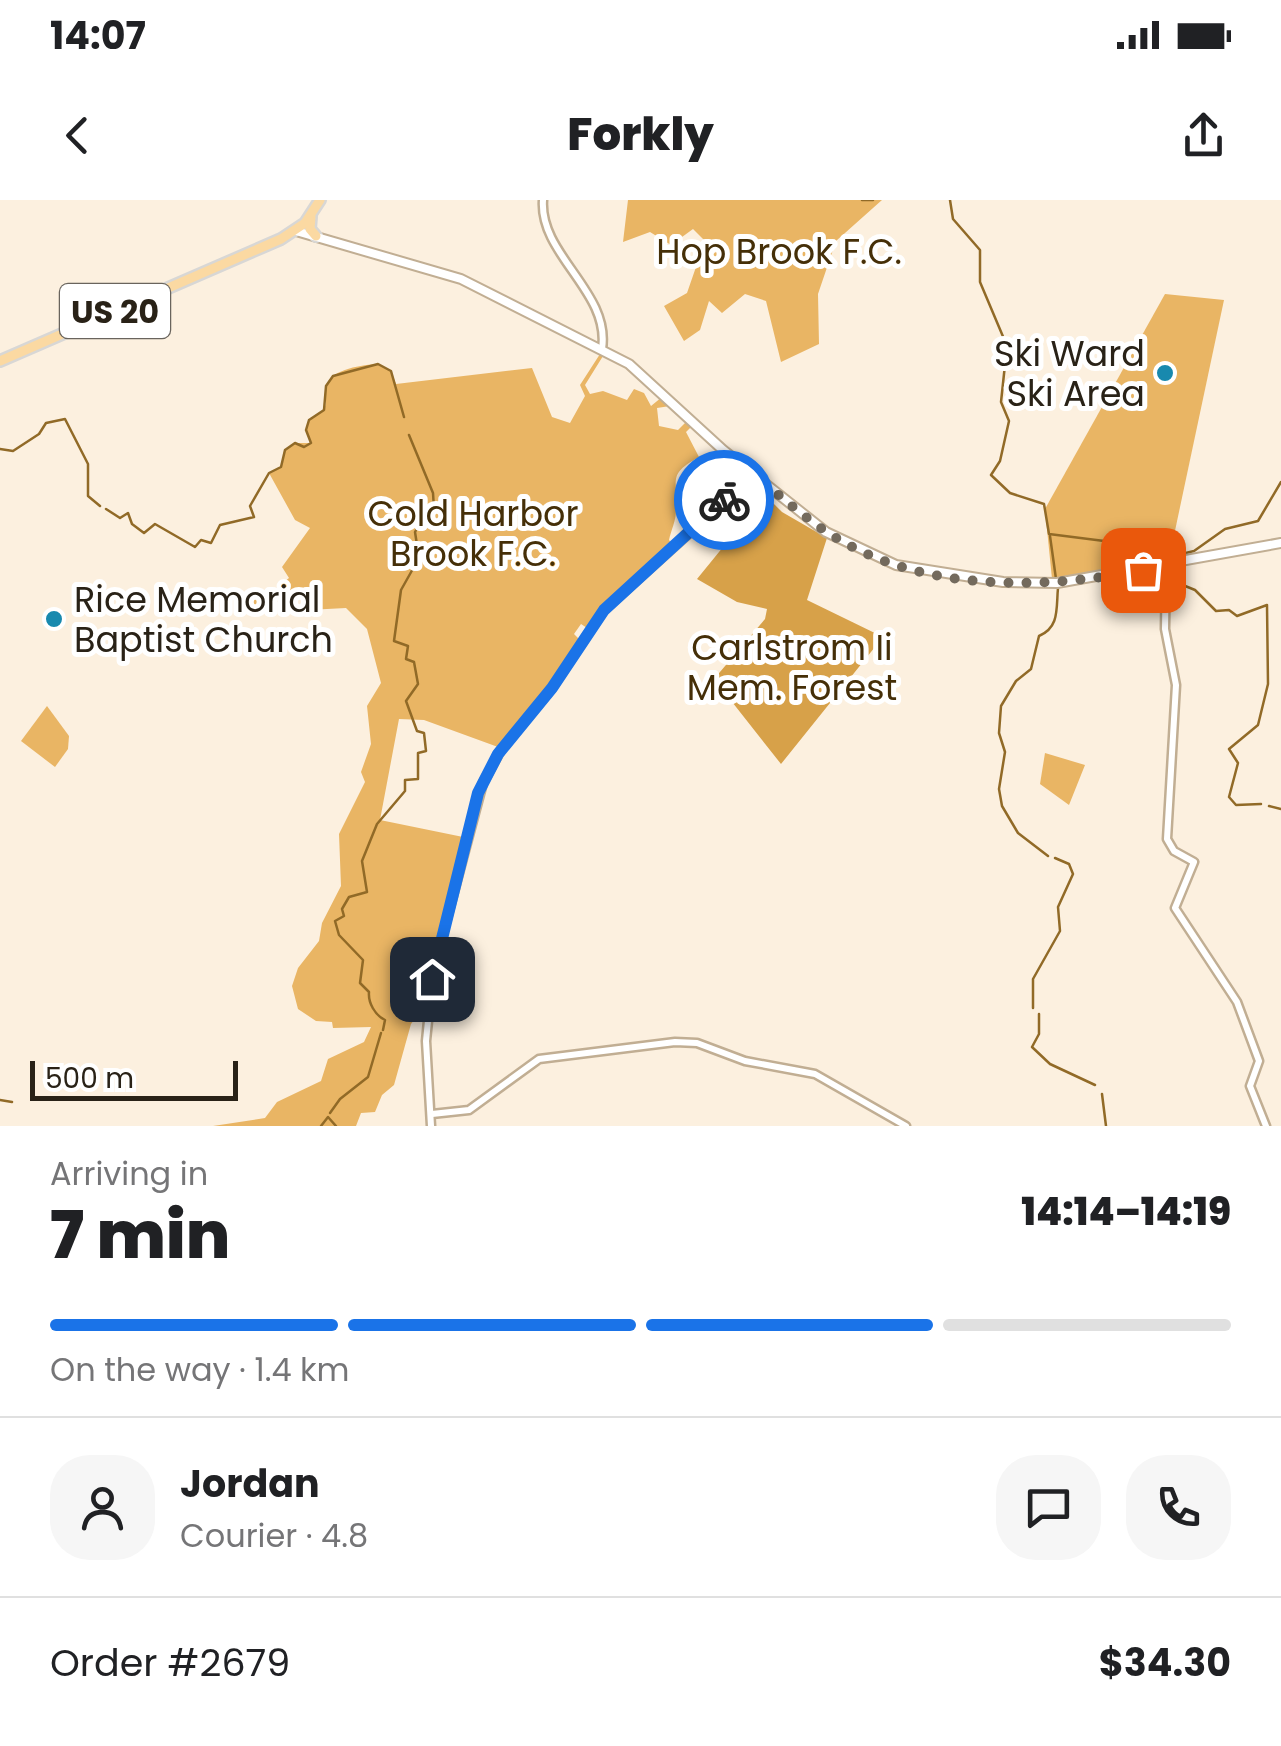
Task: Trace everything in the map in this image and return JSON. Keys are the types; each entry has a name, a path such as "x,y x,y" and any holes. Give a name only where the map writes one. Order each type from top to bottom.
{"main road":[{"name":"US 20","path":"0,361 296,231 311,217 320,200"},
{"path":"311,217 310,230 316,236"},
{"path":"296,231 461,279 602,350 642,374 826,532 862,552 909,568 1003,582 1057,583 1281,542"}],"street":[{"path":"544,200 548,230 592,302 602,350"},
{"path":"431,1126 426,1040 435,961 469,842 478,793 604,610 754,474"},
{"path":"1166,566 1165,629 1176,680 1167,840 1174,850 1194,862 1175,908 1237,1002 1258,1061 1250,1086 1266,1126"},
{"path":"432,1114 470,1110 539,1059 676,1042 708,1046 745,1061 816,1074 906,1126"}],"green space":[{"name":"Hop Brook F.C.","path":"628,200 882,200 836,241 818,294 819,344 781,362 766,301 745,294 722,313 709,301 700,330 684,341 664,306 687,293 696,267 716,252 693,229 671,245 650,232 623,242"},
{"name":"Ski Ward Ski Area","path":"1165,294 1224,300 1169,559 1052,579 1045,509"},
{"name":"Cold Harbor Brook F.C.","path":"600,354 603,356 585,385 590,394 603,391 627,400 634,389 644,393 651,406 662,397 670,406 657,408 659,426 678,430 686,422 691,427 686,432 699,457 682,468 676,478 676,514 669,540 673,545 587,628 581,624 574,634 580,640 555,680 498,747 424,720 399,719 380,820 468,838 431,973 408,995 427,1003 411,1024 394,1085 382,1095 375,1112 361,1113 356,1126 213,1126 265,1118 277,1102 321,1081 328,1059 364,1042 371,1027 333,1028 332,1022 316,1021 298,1009 292,986 298,968 319,941 322,923 341,886 339,834 365,782 361,772 371,744 367,706 381,683 367,629 346,608 308,610 294,591 271,606 234,605 239,598 264,597 289,578 282,567 310,528 295,520 269,473 281,467 285,450 295,443 311,443 306,430 309,420 324,410 330,380 349,369 378,364 391,371 396,384 532,368 552,417 570,423 585,396 580,385"},
{"name":"Carlstrom Ii Mem. Forest","path":"769,499 782,512 827,538 807,600 883,637 781,764 714,679 765,619 767,609 737,602 697,579 741,525"},
{"path":"47,706 69,736 68,749 55,767 21,741"},
{"path":"1045,753 1085,765 1069,805 1040,784"}],"waterway":[{"path":"862,200 873,200"},
{"path":"950,200 953,219 980,250 980,282 1007,346 1001,402 1009,421 1000,461 991,475 1010,493 1044,504 1049,534 1120,543 1133,550"},
{"path":"106,509 120,518 128,513 132,524 144,533 155,524 195,547 201,540 211,543 220,525 254,517 250,506 269,473 281,467 285,450 295,443 304,447 311,443 306,430 309,420 324,410 326,386 333,376 378,364 391,371 404,417"},
{"path":"0,449 13,451 39,434 46,423 65,419 88,464 88,496 100,506"},
{"path":"383,1030 385,1020 375,1012 369,992 360,983 363,960 339,935 335,921 344,916 342,909 349,897 367,892 362,861 377,824 405,791 405,780 418,779 418,753 426,751 424,733 417,731 406,701 418,684 414,662 406,659 408,646 394,641 401,590 419,558 415,532 427,511 434,509 433,493 409,435"},
{"path":"1165,558 1194,551 1225,529 1258,521 1281,482"},
{"path":"1050,536 1056,579"},
{"path":"1139,553 1157,563"},
{"path":"1168,579 1195,590 1216,611 1229,610 1237,616 1267,605 1268,684 1258,725 1229,749 1238,763 1229,797 1236,805 1261,804"},
{"path":"1048,856 1018,833 1002,806 999,789 1005,752 999,733 1001,706 1016,681 1031,669 1039,636 1054,622 1058,588"},
{"path":"1269,806 1281,809"},
{"path":"1033,1008 1033,979 1060,931 1058,907 1073,874 1069,864 1055,858"},
{"path":"1039,1014 1039,1034 1032,1047 1050,1064 1095,1085"},
{"path":"330,1113 340,1099 368,1077 381,1033"},
{"path":"1102,1094 1106,1126"},
{"path":"0,1100 12,1102"},
{"path":"321,1126 328,1117 336,1126"}],"way so far":[{"path":"724,500 754,474 826,532 875,558 917,570 1028,584 1087,580 1143,570"}],"place":[{"name":"Ski Ward Ski Area","path":"1165,373"},
{"name":"Rice Memorial Baptist Church","path":"54,619"}],"route":[{"path":"432,979 471,834 478,793 498,754 552,688 604,610 724,500"}]}
